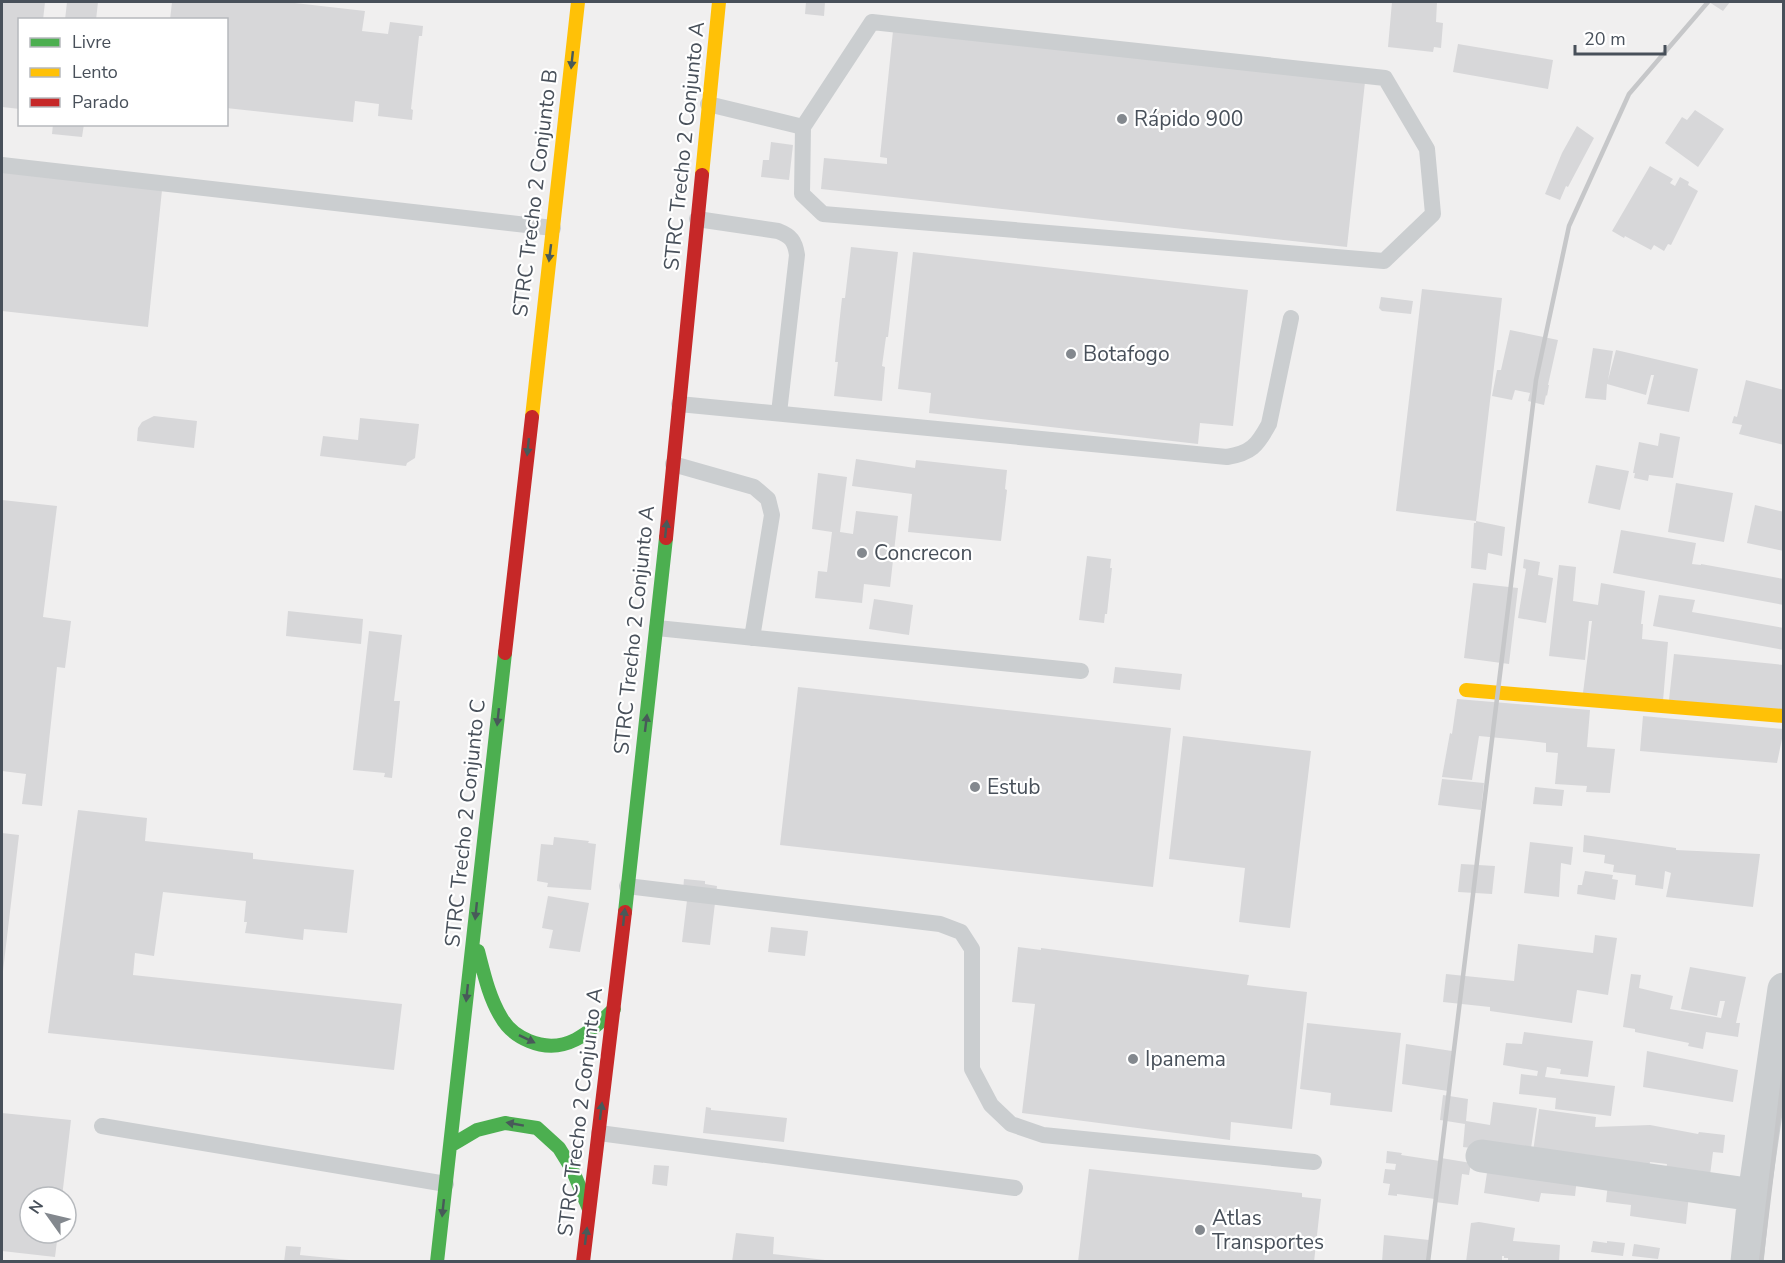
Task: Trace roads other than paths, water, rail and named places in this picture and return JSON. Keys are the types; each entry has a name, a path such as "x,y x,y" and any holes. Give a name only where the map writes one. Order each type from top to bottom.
{"street":[{"name":"STRC Trecho 2 Conjunto B","path":"534,389 578,2"},
{"name":"STRC Trecho 2 Conjunto A","path":"583,1262 657,628 719,2"},
{"name":"STRC Trecho 2 Conjunto C","path":"438,1262 534,389"},
{"path":"1466,690 1784,716"},
{"path":"474,935 489,990 502,1019 510,1029 529,1042 554,1047 575,1041 595,1028 614,1009"},
{"path":"1747,1262 1754,1195 1778,1075 1784,989"},
{"path":"450,1146 477,1130 504,1123 537,1128 559,1148 572,1169 589,1210"},
{"path":"1482,1156 1754,1195"}],"lane":[{"path":"872,22 1385,78 1427,148 1433,214 1383,261 823,214 802,194 803,127 872,22"},
{"path":"708,104 803,127"},
{"path":"2,165 553,228"},
{"path":"698,219 778,231 788,235 795,243 797,255 779,413"},
{"path":"679,404 1227,457 1245,454 1261,440 1269,424 1291,318"},
{"path":"673,464 754,487 768,499 772,515 752,638"},
{"path":"657,628 1081,671"},
{"path":"627,886 940,924 961,932 972,949 972,1069 991,1105 1011,1124 1043,1135 1314,1162"},
{"path":"102,1126 446,1184"},
{"path":"599,1133 1015,1188"}],"railway":[{"path":"1428,1262 1536,380 1569,226 1629,94 1708,2"},
{"path":"1761,1262 1784,1071"}],"place":[{"name":"Rápido 900","path":"1122,119"},
{"name":"Botafogo","path":"1071,354"},
{"name":"Concrecon","path":"862,553"},
{"name":"Estub","path":"975,787"},
{"name":"Ipanema","path":"1133,1059"},
{"name":"Atlas Transportes","path":"1200,1230"}]}
